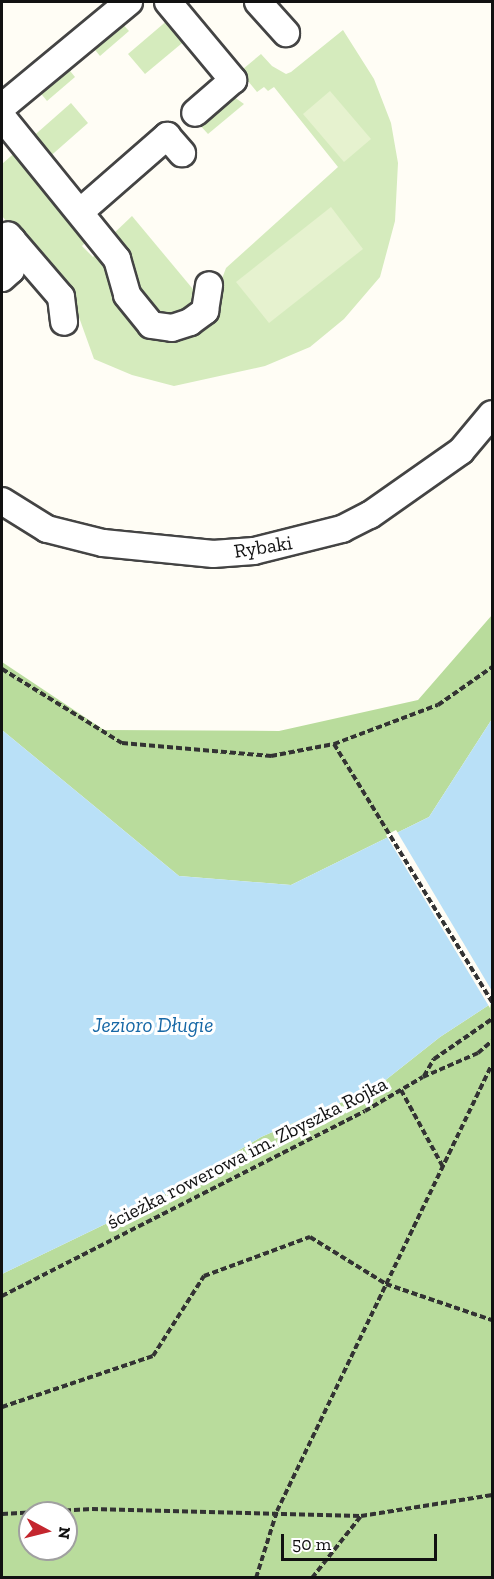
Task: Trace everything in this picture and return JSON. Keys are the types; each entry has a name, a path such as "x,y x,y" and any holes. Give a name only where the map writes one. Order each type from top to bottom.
{"street":[{"path":"2,107 129,2"},
{"path":"168,2 234,80 195,113"},
{"path":"258,2 286,33"},
{"path":"2,117 117,259 127,295 151,325 172,327 190,322 205,311 209,285"},
{"path":"81,212 167,136 182,153"},
{"path":"2,278 11,270 7,234"},
{"path":"7,234 61,297 64,322"},
{"name":"Rybaki","path":"2,501 48,529 103,543 213,554 254,551 342,529 370,515 461,451 492,414"}],"path":[{"path":"2,669 122,743 271,756 334,744 438,705 492,667"},
{"path":"334,744 492,1002"},
{"name":"ścieżka rowerowa im. Zbyszka Rojka","path":"2,1296 423,1077 434,1059 492,1019"},
{"path":"423,1077 478,1053 492,1041"},
{"path":"256,1578 277,1511 492,1065"},
{"path":"401,1089 443,1167"},
{"path":"2,1407 153,1356 204,1275 310,1237 386,1284 492,1320"},
{"path":"2,1514 92,1509 277,1511 361,1516 492,1495"},
{"path":"312,1578 361,1516"}],"green space":[{"path":"169,19 187,39 145,74 128,54"},
{"path":"119,20 129,31 100,56 91,45"},
{"path":"343,30 374,79 391,123 398,163 395,221 380,277 344,319 310,347 265,366 174,386 132,375 94,359 71,295 2,216 2,164 19,149 90,238 82,246 93,257 100,250 148,328 209,313 226,268 338,167 274,87 268,91 264,87 257,92 243,75 243,69 261,54 272,66 286,74"},
{"path":"66,66 75,77 47,101 38,90"},
{"path":"330,91 371,139 344,162 303,114"},
{"path":"230,94 244,104 208,134 198,123"},
{"path":"71,103 88,123 46,160 29,140"},
{"path":"331,207 363,249 269,323 236,282"},
{"path":"132,216 197,294 200,305 188,316 153,317 110,237"},
{"path":"492,615 492,719 429,817 291,885 179,876 2,730 2,662 104,730 279,731 418,700"},
{"path":"492,1003 492,1577 2,1577 2,1274 155,1200 261,1137 378,1086 440,1037"}],"water":[{"name":"Jezioro Długie","path":"492,719 492,1003 440,1037 378,1086 261,1137 155,1200 2,1274 2,730 179,876 291,885 429,817"}],"pier":[{"path":"396,830 492,991 490,1008 386,835"}]}
